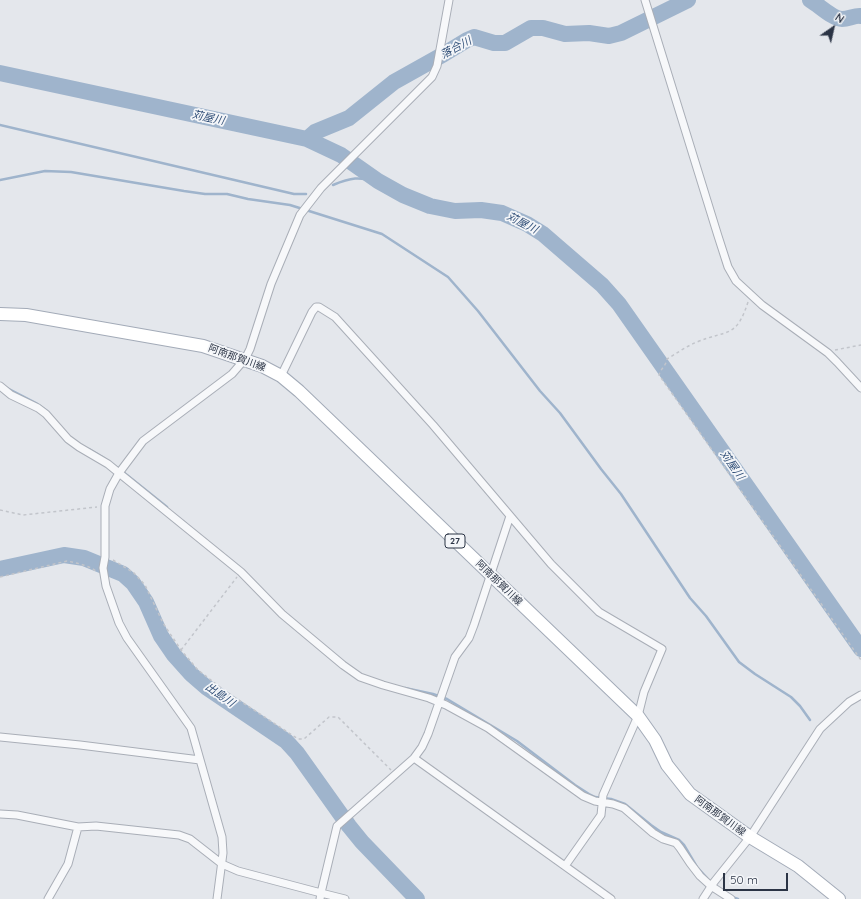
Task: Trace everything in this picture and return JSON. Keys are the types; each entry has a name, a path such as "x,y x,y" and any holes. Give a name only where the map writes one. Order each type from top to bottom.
{"main road":[{"name":"阿南那賀川線","path":"0,314 26,315 203,346 245,359 281,376 304,396 638,716 655,740 667,765 690,794 750,837 798,866 839,899"}],"street":[{"path":"218,899 223,853 222,837 191,728 127,638 119,623 106,586 104,565 105,506 110,489 143,441 232,374 245,359 250,349 270,284 300,215 321,188 432,77 437,66 449,0"},
{"path":"645,0 728,266 736,281 762,305 828,354 861,388"},
{"path":"281,376 312,312 316,307 319,307 335,318 379,365 433,425 551,564 599,612 662,649 644,692 638,716 602,799 602,815 565,866"},
{"path":"0,386 46,414 68,439 79,447 121,471 241,572 282,614 342,665 360,677 440,698 488,728 583,796 595,801 602,799 624,808 652,833 676,843 690,864 731,899"},
{"path":"321,896 337,826 396,775 414,758 422,747 455,658 469,638 474,625 510,516"},
{"path":"703,899 750,837 820,729 849,702 861,695"},
{"path":"0,737 73,744 200,760"},
{"path":"414,758 611,899"},
{"path":"0,814 17,815 78,827 96,826 179,835 190,838 222,864 238,871 321,896 345,899"},
{"path":"48,899 68,864 78,827"}],"path":[{"path":"751,295 743,318 737,326 726,334 694,343 667,359 667,365 661,371 660,375 861,660"},
{"path":"828,354 836,349 861,345"},
{"path":"0,510 23,514 105,506"},
{"path":"0,577 67,561 90,567 121,564 134,573 145,585 163,623 181,650 198,670 225,691 298,739 304,739 329,717 338,717 396,775"},
{"path":"181,650 241,572"}],"waterway":[{"name":"落合川","path":"307,139 315,132 349,118 394,82 474,37 494,43 505,43 531,28 543,28 565,34 589,33 609,36 621,33 688,0"},
{"name":"落合川","path":"810,0 838,18 845,19 861,16"},
{"name":"苅屋川","path":"0,73 307,139 341,155 378,181 403,195 430,206 455,211 481,210 502,213 527,224 543,234 602,285 619,304 861,649"},
{"path":"0,125 294,194 306,194"},
{"path":"0,180 45,171 71,172 184,191 205,194 227,194 248,199 290,205 382,234 448,277 478,311 540,391 560,413 621,494 690,598 706,616 739,662 791,697 800,706 810,720"},
{"path":"333,185 355,178 378,181"},
{"path":"7,388 36,403 47,411"},
{"path":"89,449 104,458"},
{"path":"122,471 167,507"},
{"name":"出島川","path":"0,569 64,555 84,558 123,574 133,583 146,602 161,636 174,655 191,674 206,687 286,741 297,753 362,842 417,899"},
{"path":"405,688 433,694 447,699 517,741 589,794 595,797 611,799 625,804 661,832 679,840 684,845 697,867 707,878"},
{"path":"732,897 738,899"}]}
